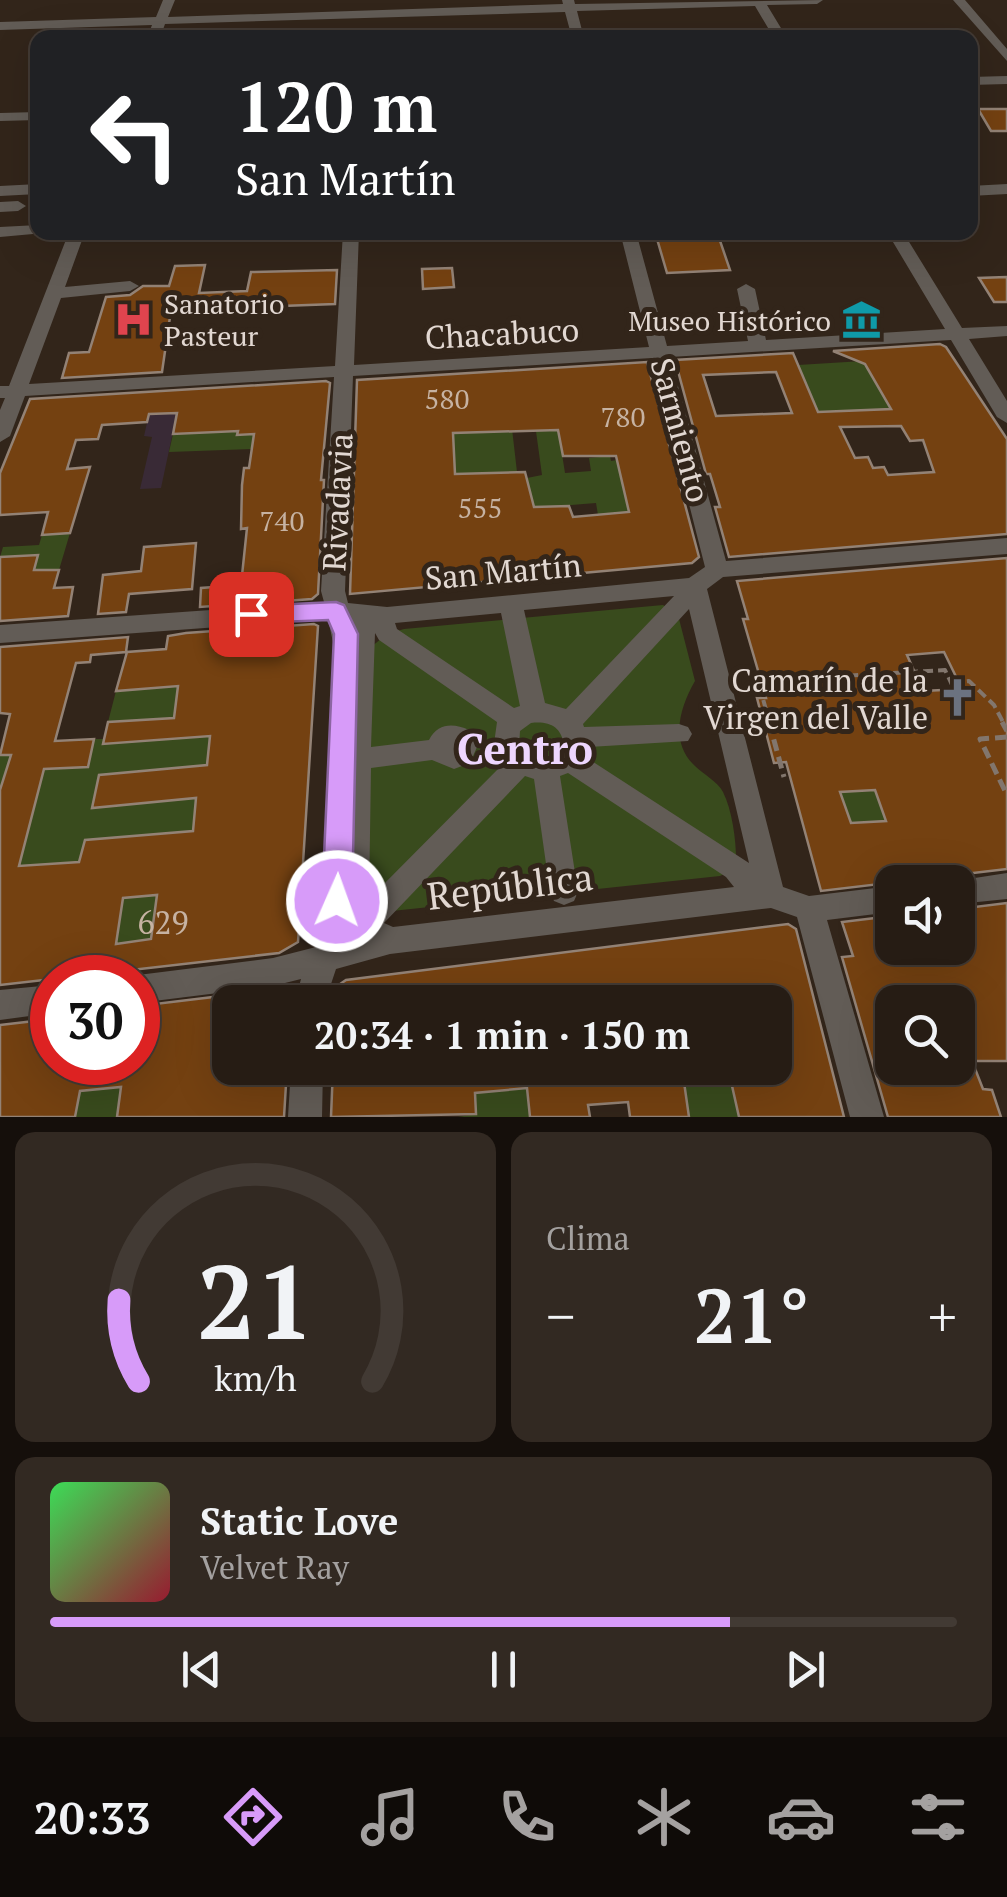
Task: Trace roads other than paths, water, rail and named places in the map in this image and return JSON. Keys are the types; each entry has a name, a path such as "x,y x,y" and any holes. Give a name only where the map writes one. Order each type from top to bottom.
{"street":[{"path":"156,30 169,0"},
{"path":"0,26 569,4 817,0"},
{"path":"959,0 1007,57"},
{"path":"759,1 776,30"},
{"path":"569,4 576,30"},
{"path":"978,81 1007,80"},
{"path":"0,117 30,116"},
{"path":"978,191 1007,189"},
{"path":"6,200 30,192"},
{"path":"0,232 30,230"},
{"path":"0,436 9,391 73,240"},
{"name":"Rivadavia","path":"313,985 328,958 336,930 346,634 332,590 351,240"},
{"name":"Sarmiento","path":"630,240 717,570"},
{"path":"900,240 1007,417"},
{"path":"54,292 130,286"},
{"path":"746,288 758,347"},
{"name":"Chacabuco","path":"9,391 1007,330"},
{"path":"370,917 541,741 717,570 1007,546"},
{"path":"689,594 712,649 755,829 761,891"},
{"name":"San Martín","path":"0,634 313,609 386,619 511,603 689,594"},
{"path":"511,603 541,741 564,892"},
{"path":"390,941 362,926 354,912 361,634 369,623 386,619 387,634 541,741 736,868 761,891"},
{"path":"368,758 438,749 440,742 452,736 460,738 466,747 678,734"},
{"path":"975,890 1007,886"},
{"name":"República","path":"160,985 272,972 390,941 761,891 809,909 875,901"},
{"path":"809,909 867,1117"},
{"path":"0,1005 30,1002"},
{"path":"305,1117 306,1085"}],"place":[{"name":"Sanatorio Pasteur","path":"134,319"},
{"name":"Museo Histórico","path":"861,320"},
{"name":"Camarín de la Virgen del Valle","path":"958,698"}],"district":[{"name":"Centro","path":"525,748"}]}
